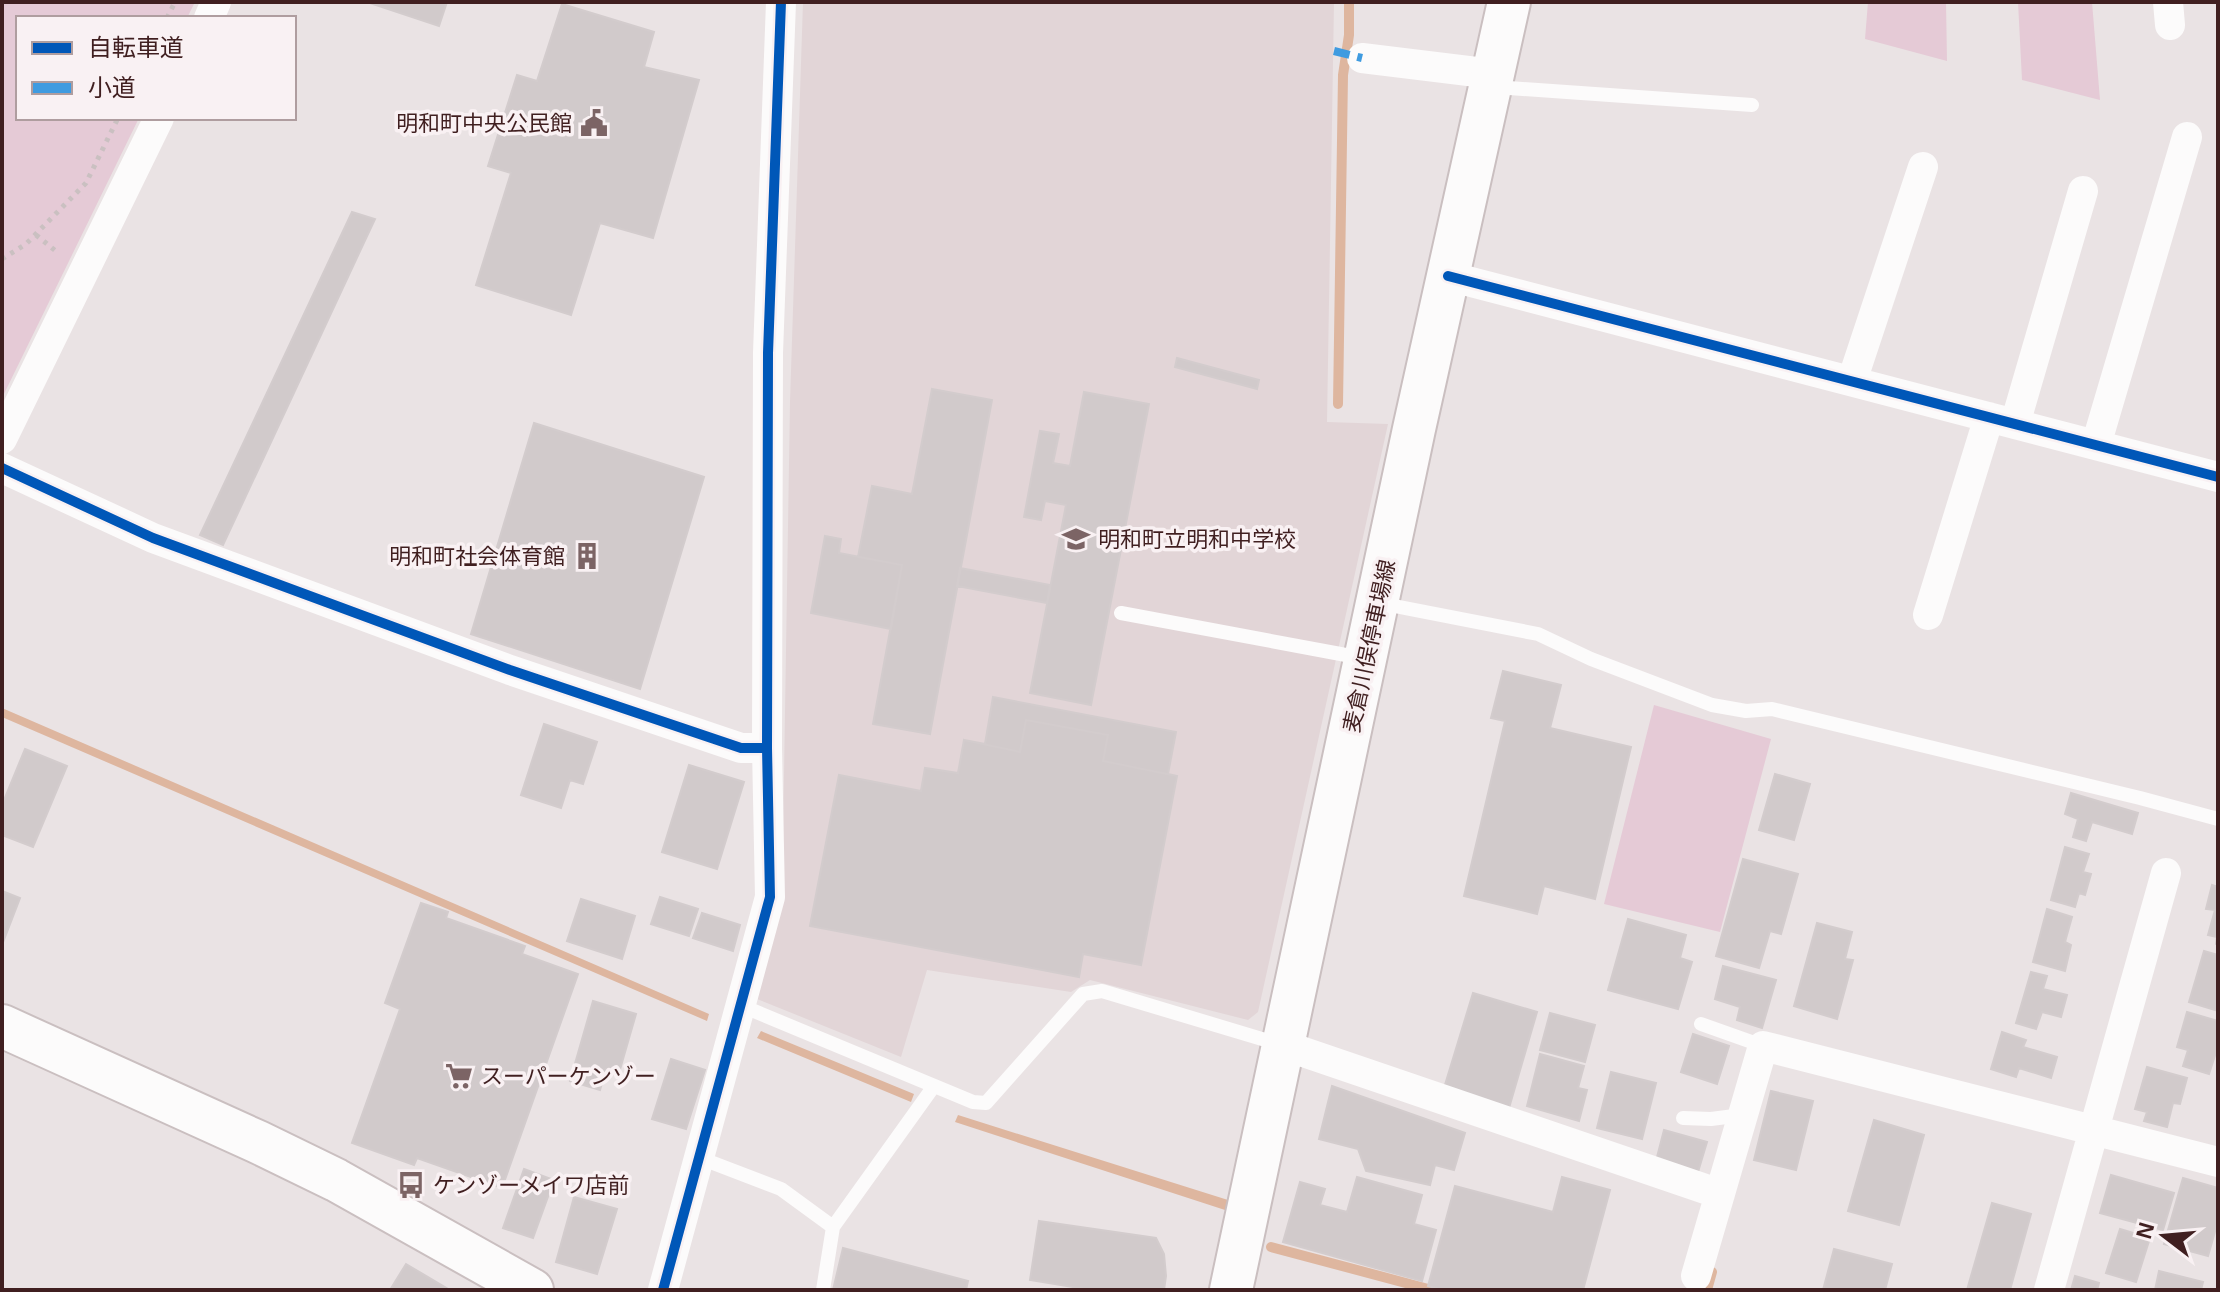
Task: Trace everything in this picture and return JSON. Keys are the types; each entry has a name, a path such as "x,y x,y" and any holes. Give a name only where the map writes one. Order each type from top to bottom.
{"main road":[{"name":"麦倉川俣停車場線","path":"1231,1290 1509,2"},
{"path":"2,1026 323,1174 532,1290"}],"street":[{"path":"663,1290 770,897 767,748 768,353 781,2"},
{"path":"1362,58 1492,80"},
{"path":"2,439 158,120"},
{"path":"2096,445 2187,137"},
{"path":"1852,381 1923,167"},
{"path":"1928,615 2002,421 2083,191"},
{"path":"1448,276 2218,477"},
{"path":"2,468 153,538 510,670 741,748 767,748"},
{"path":"2049,1290 2166,873"},
{"path":"1283,1045 1720,1194"},
{"path":"1696,1276 1763,1046 2218,1162"}],"lane":[{"path":"1492,80 1752,105"},
{"path":"1379,603 1538,634 1591,659 1712,705 1746,711 1772,709 2218,819"},
{"path":"1121,613 1366,659"},
{"path":"742,1006 973,1102 986,1103 1083,994 1102,991 1283,1045"},
{"path":"1701,1024 1763,1046"},
{"path":"823,1290 833,1227 934,1086"},
{"path":"1683,1118 1743,1115"},
{"path":"700,1158 781,1189 833,1227"}],"path":[{"path":"2,259 26,244 86,183 117,120"},
{"path":"36,235 47,247 63,256"}],"shaded area":[{"path":"2,2 195,2 188,16 16,16 16,120 138,120 2,398"},
{"name":"明和町立明和中学校","path":"803,2 1334,2 1327,422 1388,424 1258,1012 1248,1020 1090,980 1071,992 927,970 901,1057 757,999 782,900 790,402"},
{"path":"1868,2 1946,2 1947,61 1865,39"},
{"path":"2018,2 2092,2 2100,100 2022,80"},
{"path":"1654,705 1771,739 1720,932 1604,904"},
{"path":"2,708 709,1014 707,1021 2,717"},
{"path":"761,1031 914,1094 911,1102 757,1038"},
{"path":"958,1115 1228,1200 1225,1210 955,1122"}],"building":[{"path":"367,2 447,2 439,26"},
{"name":"明和町中央公民館","path":"562,4 654,32 644,67 699,80 653,238 600,223 571,315 476,285 511,173 488,166 517,75 537,81"},
{"path":"352,212 375,219 223,545 200,535"},
{"path":"1177,358 1259,380 1257,389 1175,367"},
{"path":"932,389 992,400 930,734 873,724 902,565 858,557 872,486 912,494"},
{"path":"1084,392 1149,404 1091,705 1030,693 1066,505 1045,501 1041,520 1024,517 1040,431 1059,434 1053,463 1070,466"},
{"name":"明和町社会体育館","path":"534,423 704,477 640,689 471,634"},
{"path":"825,536 841,539 839,553 902,565 891,629 811,613"},
{"path":"960,568 1050,585 1047,603 957,586"},
{"path":"1503,671 1561,685 1550,728 1631,747 1595,899 1544,886 1537,914 1464,896 1505,721 1491,718"},
{"path":"993,697 1176,732 1168,774 1177,776 1141,965 1083,954 1079,977 810,926 839,775 921,791 925,768 958,773 964,740 985,744"},
{"path":"1026,720 1108,735 1103,761 1177,776 1141,965 1083,954 1079,977 810,926 839,775 921,791 925,768 958,773 964,740 1020,752"},
{"path":"544,724 597,742 583,784 570,780 561,808 521,795"},
{"path":"25,749 67,766 33,847 2,835 2,805"},
{"path":"689,765 744,782 717,869 662,852"},
{"path":"1775,774 1810,784 1794,840 1759,830"},
{"path":"2071,793 2138,813 2132,834 2092,822 2086,841 2073,837 2078,819 2065,814"},
{"path":"2065,847 2089,854 2083,872 2091,874 2085,895 2079,893 2075,907 2051,900"},
{"path":"1743,859 1798,874 1781,934 1770,931 1759,968 1716,956"},
{"path":"2212,885 2218,887 2218,945 2217,937 2208,935 2215,910 2206,909"},
{"path":"2,891 20,898 2,945"},
{"path":"660,897 698,909 689,936 651,924"},
{"path":"581,899 635,916 622,959 567,941"},
{"name":"スーパーケンゾー","path":"421,903 448,912 446,918 525,946 522,954 578,974 502,1188 417,1158 414,1165 352,1143 400,1009 385,1003"},
{"path":"2047,909 2072,917 2065,942 2071,945 2065,971 2033,962"},
{"path":"702,913 740,925 733,951 693,938"},
{"path":"1628,919 1686,935 1680,958 1692,962 1678,1009 1608,990"},
{"path":"1817,923 1852,932 1845,959 1853,960 1837,1019 1794,1006"},
{"path":"2204,951 2218,955 2218,1011 2189,1002"},
{"path":"1723,966 1776,980 1762,1028 1737,1020 1740,1007 1715,999"},
{"path":"2031,972 2047,976 2043,989 2067,995 2061,1017 2042,1012 2036,1029 2016,1023"},
{"path":"1473,993 1537,1012 1509,1108 1444,1088"},
{"path":"593,1001 636,1014 619,1073 606,1069 600,1090 570,1081"},
{"path":"2187,1012 2218,1021 2218,1046 2209,1074 2183,1066 2188,1050 2177,1047"},
{"path":"1550,1013 1595,1025 1585,1062 1540,1050"},
{"path":"2002,1032 2026,1040 2023,1047 2057,1057 2051,1078 2019,1068 2016,1077 1991,1069"},
{"path":"1693,1034 1729,1046 1717,1084 1681,1072"},
{"path":"1540,1054 1584,1066 1578,1088 1587,1090 1579,1121 1527,1106"},
{"path":"671,1059 705,1070 686,1129 652,1119"},
{"path":"2147,1067 2187,1078 2180,1104 2173,1103 2167,1127 2144,1121 2147,1112 2135,1109"},
{"path":"1611,1072 1656,1083 1642,1139 1597,1128"},
{"path":"1332,1086 1465,1133 1454,1170 1435,1165 1430,1185 1366,1171 1358,1149 1319,1139"},
{"path":"1771,1091 1813,1101 1796,1170 1754,1160"},
{"path":"1874,1120 1924,1135 1899,1225 1848,1211"},
{"path":"1664,1130 1707,1142 1698,1172 1656,1161"},
{"path":"524,1169 554,1180 533,1238 503,1228"},
{"path":"2111,1175 2174,1193 2163,1230 2100,1213"},
{"path":"1357,1177 1422,1195 1414,1224 1436,1230 1422,1281 1283,1242 1300,1182 1325,1189 1320,1205 1347,1212"},
{"path":"1562,1177 1610,1190 1583,1290 1442,1290 1428,1286 1455,1186 1553,1212"},
{"path":"2183,1178 2218,1188 2218,1221 2208,1256 2164,1244"},
{"path":"574,1197 617,1209 597,1274 556,1262"},
{"path":"1992,1203 2031,1214 2010,1290 1967,1290"},
{"path":"1039,1221 1156,1238 1164,1254 1164,1290 1091,1290 1030,1280"},
{"path":"2120,1229 2150,1238 2136,1282 2106,1273"},
{"path":"843,1248 968,1281 966,1290 833,1290"},
{"path":"1834,1249 1892,1264 1885,1290 1823,1290"},
{"path":"406,1264 448,1289 390,1290"},
{"path":"2159,1271 2203,1282 2201,1290 2155,1290"},
{"path":"2075,1276 2099,1283 2097,1290 2071,1290"}],"waterway":[{"path":"1338,404 1343,75 1349,35 1349,2"},
{"path":"1271,1247 1432,1290"},
{"path":"1707,1290 1712,1272"}],"marked path":[{"path":"1334,51 1362,58"}],"cycle path":[{"path":"663,1290 770,897 767,748 768,353 781,2"},
{"path":"1448,276 2218,477"},
{"path":"2,468 153,538 510,670 741,748 767,748"}],"place":[{"name":"明和町中央公民館","path":"594,123"},
{"name":"明和町立明和中学校","path":"1076,539"},
{"name":"明和町社会体育館","path":"587,556"},
{"name":"スーパーケンゾー","path":"459,1076"},
{"name":"ケンゾーメイワ店前","path":"411,1185"}]}
